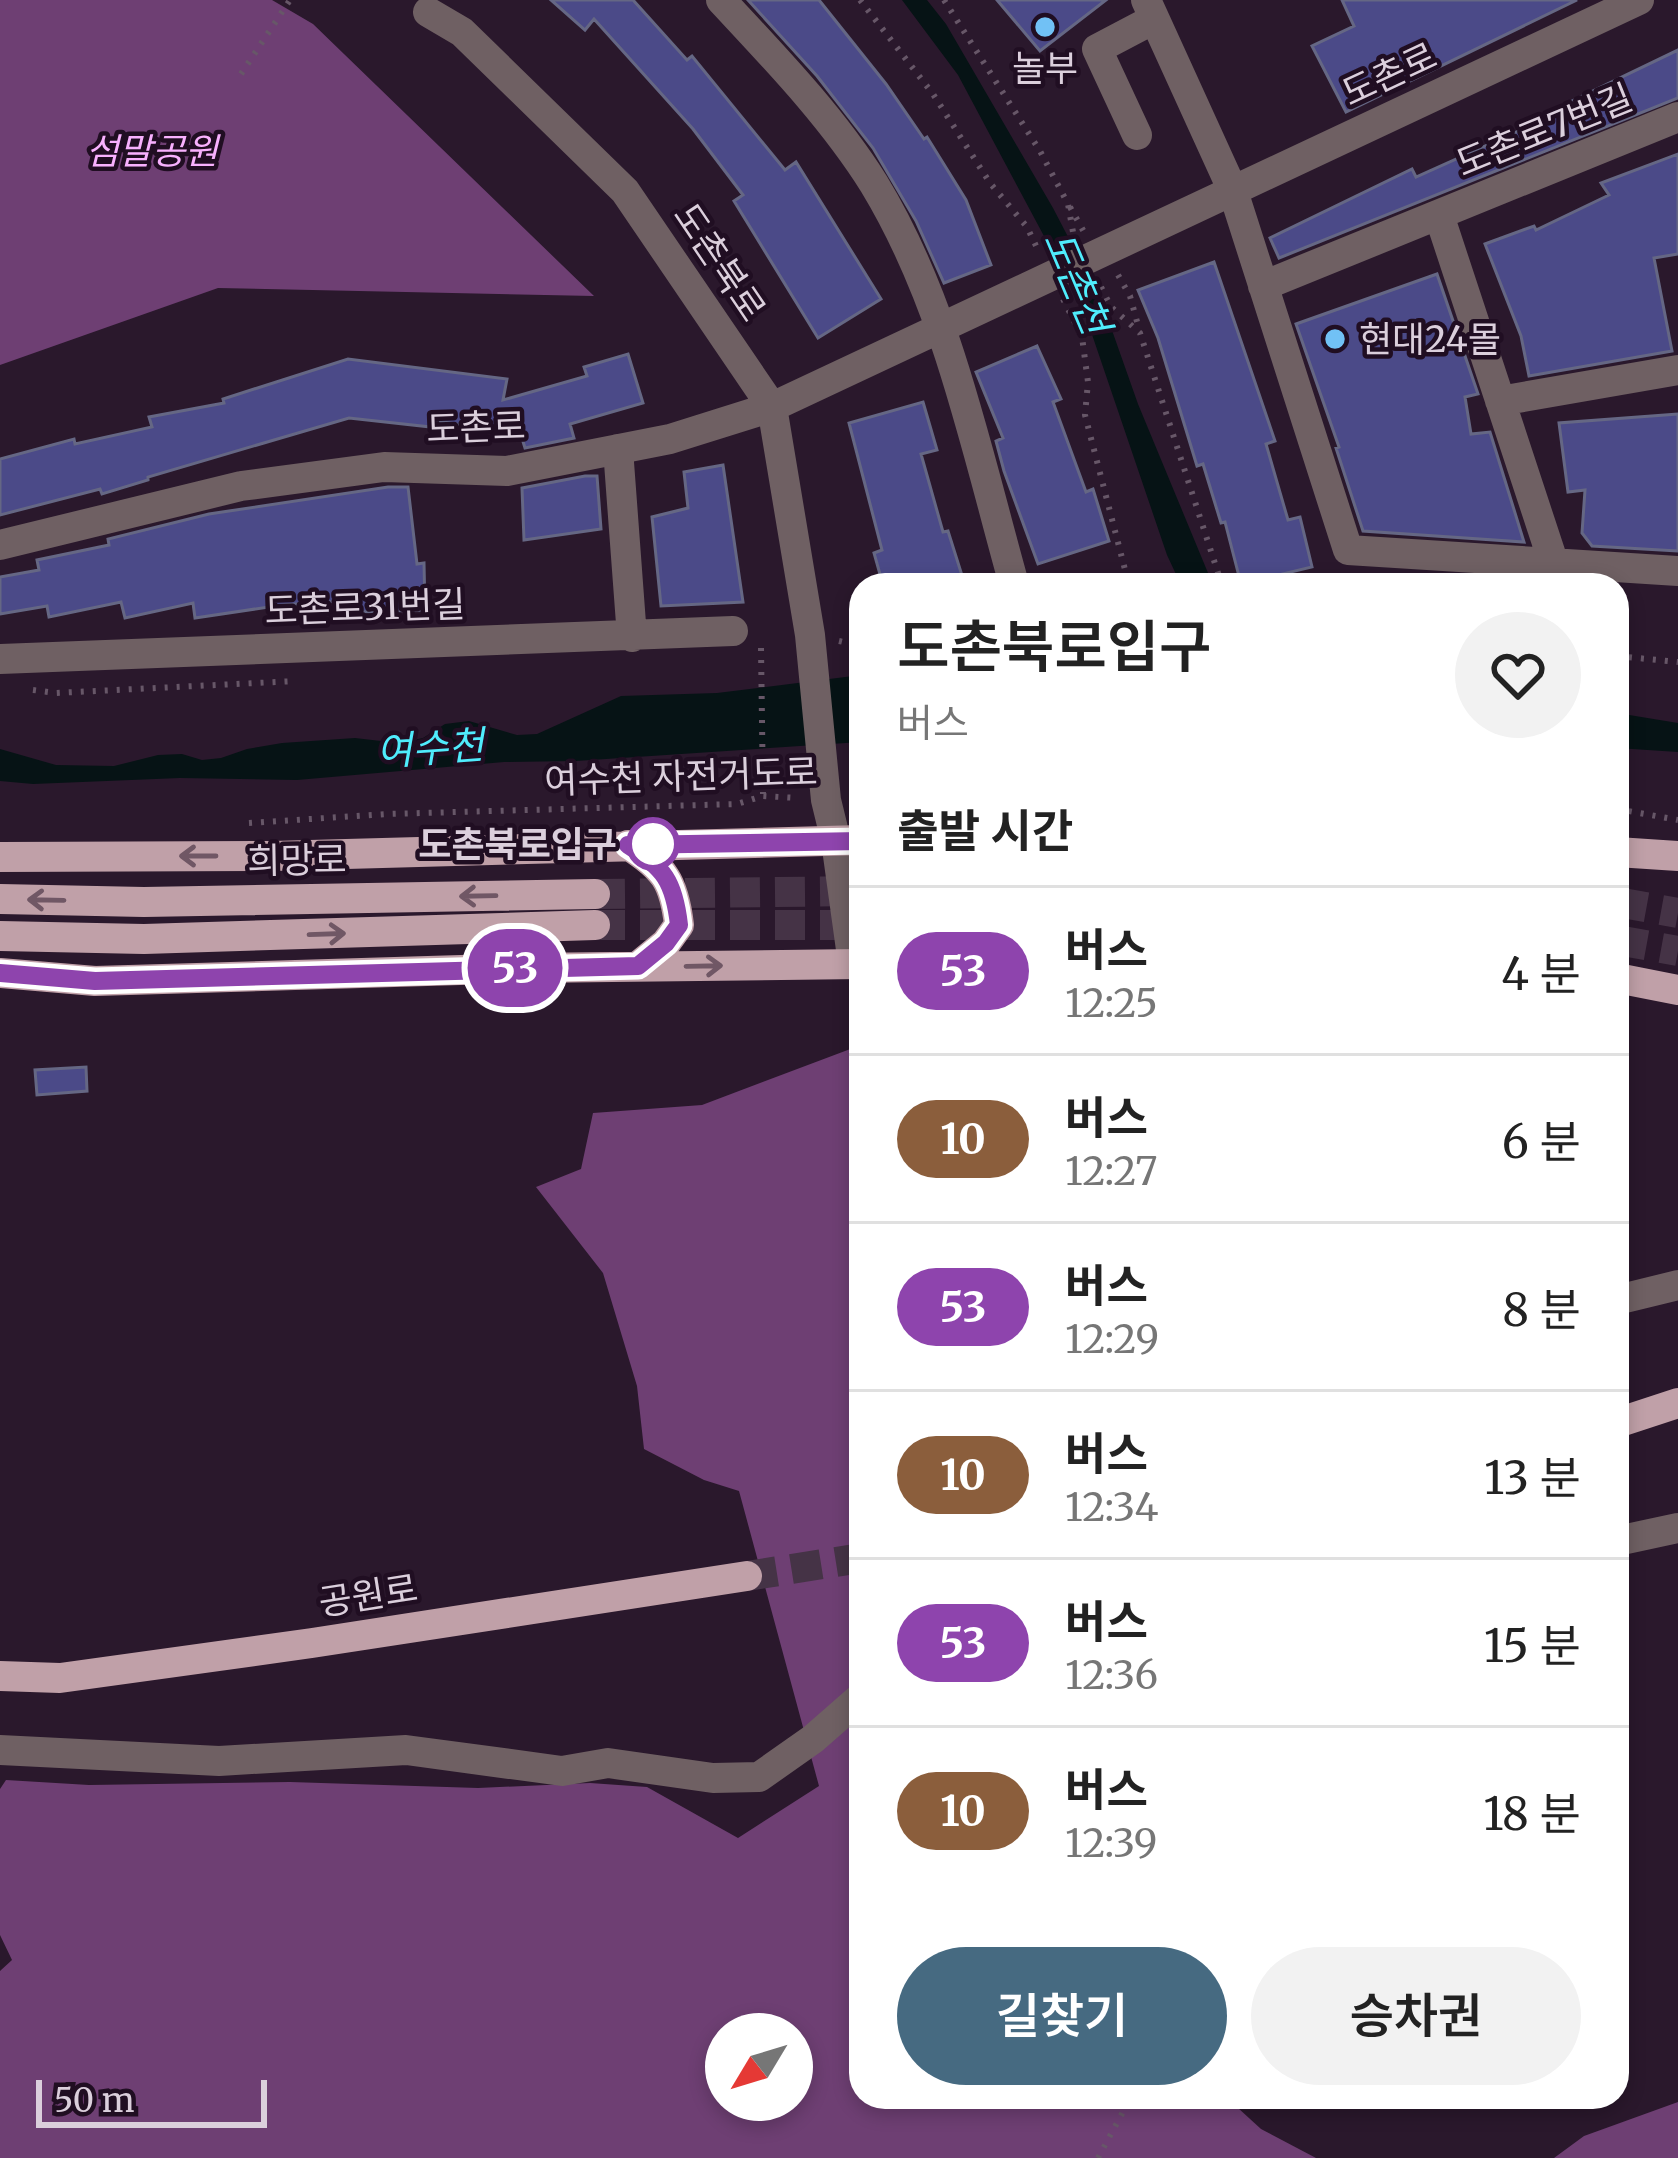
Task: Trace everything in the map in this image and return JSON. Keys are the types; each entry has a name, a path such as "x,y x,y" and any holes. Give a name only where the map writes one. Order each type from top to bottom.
{"main road":[{"path":"0,857 273,856 849,841"},
{"path":"628,845 660,866 676,898 679,925 638,966"},
{"path":"1629,854 1678,856"},
{"name":"희망로","path":"0,898 595,910 144,939 0,936"},
{"path":"0,973 95,981 849,964"},
{"path":"1629,980 1678,990"},
{"path":"1629,1419 1678,1403"},
{"name":"공원로","path":"0,1676 60,1678 747,1576"}],"street":[{"path":"721,0 800,85 872,182 911,252 939,328 1011,573"},
{"name":"도촌로","path":"0,545 241,486 384,466 508,471 670,439 772,407 1639,0"},
{"path":"1137,135 1097,49 1150,9 1233,190 1348,550 1678,571"},
{"name":"도촌북로","path":"428,12 462,32 625,190 772,407 810,634 826,800"},
{"name":"도촌로7번길","path":"1263,286 1678,117"},
{"name":"도촌로7번길","path":"1439,215 1553,561"},
{"path":"1500,401 1678,370"},
{"path":"618,449 632,637"},
{"name":"도촌로31번길","path":"0,659 733,631"},
{"path":"826,800 849,841"},
{"path":"1629,1297 1678,1285"},
{"path":"1629,1538 1678,1528"},
{"path":"0,1750 219,1761 406,1750 562,1772 608,1763 713,1778 759,1777 849,1705"}],"path":[{"path":"241,74 290,0"},
{"path":"1105,250 1130,296 1142,339"},
{"path":"761,648 763,796"},
{"path":"1629,657 1678,662"},
{"name":"여수천 자전거도로","path":"230,825 387,814 737,804 763,796 826,800"},
{"path":"1629,811 1678,820"},
{"path":"1097,2158 1124,2109"}],"green space":[{"name":"섬말공원","path":"0,0 272,0 313,24 594,296 218,288 0,365"},
{"path":"849,1050 849,2109 1239,2109 1261,2129 1316,2158 0,2158 0,1971 12,1960 0,1935 0,1789 6,1780 89,1785 290,1782 478,1788 590,1783 647,1787 738,1838 819,1786 739,1491 704,1480 644,1449 637,1386 603,1273 536,1187 581,1169 593,1113 702,1105"},
{"path":"1678,2102 1678,2158 1554,2158 1584,2136"}],"water":[{"name":"도촌천","path":"902,0 927,0 946,24 1053,208 1102,302 1138,404 1208,573 1175,573 1084,311 958,75"},
{"name":"여수천","path":"849,676 849,743 504,762 297,780 0,781 0,749 56,765 114,766 158,755 221,758 282,743 355,738 398,743 423,738 445,724 469,721 517,735 537,734 621,696 717,693"},
{"path":"1629,715 1678,723 1678,752 1629,749"}],"building":[{"path":"551,0 633,0 687,60 692,56 785,170 796,162 881,299 818,338 734,201 743,195 693,129 594,19 585,30"},
{"path":"748,0 819,0 927,137 966,200 991,265 944,283 916,221 873,148 817,76"},
{"name":"놀부","path":"997,0 1106,0 1040,51"},
{"path":"1342,0 1577,0 1346,112 1312,46 1354,26"},
{"path":"1678,50 1678,98 1279,258 1270,238 1412,169 1416,177 1572,107 1570,102"},
{"path":"1678,154 1678,254 1654,258 1672,351 1529,376 1521,336 1485,244 1534,226 1536,230 1609,195 1601,183"},
{"path":"1214,262 1275,441 1266,444 1288,520 1300,517 1312,567 1287,573 1238,573 1225,522 1221,523 1203,464 1197,466 1158,338 1138,290"},
{"path":"1437,274 1478,394 1465,397 1471,434 1490,432 1524,542 1363,531 1336,448 1296,324"},
{"path":"1037,346 1061,399 1053,402 1086,492 1093,489 1109,541 1038,564 1004,471 996,441 1003,438 976,372"},
{"path":"628,354 643,403 570,424 574,438 525,448 521,435 432,420 431,427 349,418 102,494 100,489 0,515 0,459 74,439 75,444 152,427 149,417 224,403 223,399 348,359 507,379 503,400 587,376 584,367"},
{"path":"923,402 937,450 921,454 943,532 948,531 961,573 880,573 874,553 882,550 849,423"},
{"path":"1678,414 1678,551 1592,546 1582,533 1585,490 1568,492 1559,423"},
{"path":"723,465 743,602 661,606 652,517 688,508 684,472"},
{"path":"597,476 601,529 524,540 522,488"},
{"path":"408,487 417,564 424,563 425,610 355,612 355,600 195,618 193,603 125,618 121,602 49,617 47,606 0,614 0,577 39,570 37,560 109,545 108,539 209,514"},
{"path":"86,1067 87,1091 37,1095 35,1070"}],"tunnel":[{"path":"595,894 849,891"},
{"path":"1629,904 1678,913"},
{"path":"595,925 849,925"},
{"path":"1629,942 1678,951"},
{"path":"747,1576 849,1560"}],"bus line":[{"name":"53","path":"0,973 95,981 638,966 679,925 676,898 660,866 628,845 849,841"}],"place":[{"name":"놀부","path":"1045,27"},
{"name":"현대24몰","path":"1335,339"},
{"name":"도촌북로입구","path":"653,844"}]}
